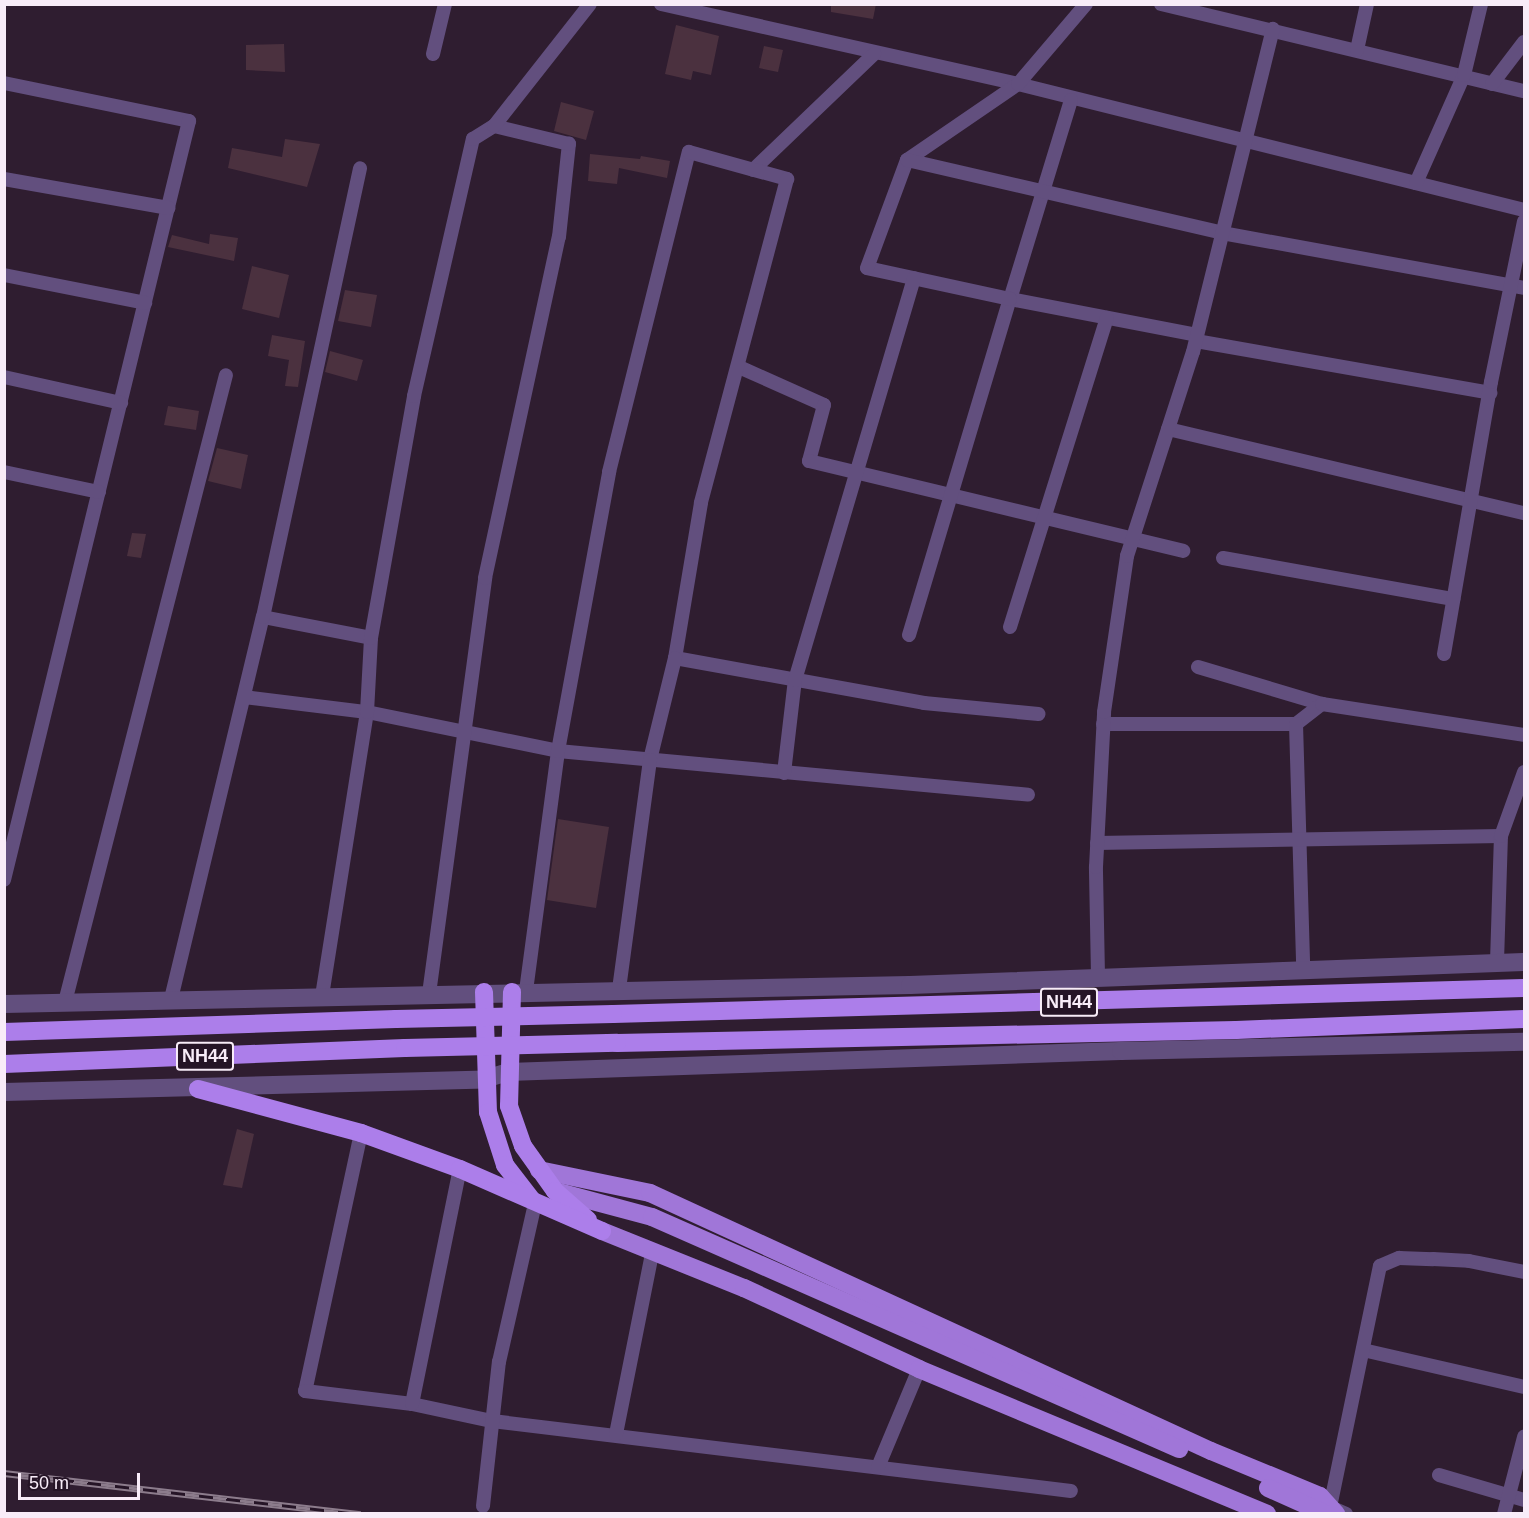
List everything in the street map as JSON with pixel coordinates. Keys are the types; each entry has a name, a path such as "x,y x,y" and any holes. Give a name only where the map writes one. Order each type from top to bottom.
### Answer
{"highway":[{"name":"NH44","path":"4,1032 1524,988"},
{"path":"484,992 485,1079 495,1141 505,1165 535,1204"},
{"path":"519,992 508,1072 509,1106 523,1146 539,1170 555,1191 602,1231"},
{"name":"NH44","path":"4,1064 405,1048 1236,1030 1524,1019"},
{"path":"198,1089 361,1133 460,1169 535,1204 602,1231"}],"main road":[{"path":"539,1170 650,1193 1332,1509"},
{"path":"555,1191 652,1217 950,1348 1332,1509"},
{"path":"602,1231 652,1254 744,1288 919,1369 1267,1514"}],"street":[{"path":"433,54 445,4"},
{"path":"322,996 367,712 371,638 414,396 473,139 494,126 590,4"},
{"path":"661,4 874,54 1018,84 1071,100 1524,210"},
{"path":"1086,4 1018,84 907,160 867,268 1196,338 1490,393"},
{"path":"1161,4 1524,91"},
{"path":"1357,50 1367,4"},
{"path":"1416,183 1464,75 1481,4"},
{"path":"1098,976 1097,843 1103,724 1132,540 1196,338 1273,29"},
{"path":"1492,84 1524,42"},
{"path":"753,170 874,54"},
{"path":"4,82 189,120 4,880"},
{"path":"909,635 1071,100"},
{"path":"429,994 485,578 559,237 569,144 494,126"},
{"path":"519,992 558,751 609,472 689,152 787,179 739,368 701,503 675,658 650,760 619,990"},
{"path":"907,160 1222,233 1518,288"},
{"path":"171,999 244,697 360,168"},
{"path":"4,179 168,208"},
{"path":"1444,654 1490,393 1518,288 1524,221"},
{"path":"4,275 145,303"},
{"path":"784,773 795,680 914,278"},
{"path":"1010,627 1042,515 1107,318"},
{"path":"739,368 824,405 809,461 855,474 1042,515 1132,540 1183,551"},
{"path":"65,1002 226,375"},
{"path":"4,377 121,403"},
{"path":"1168,429 1524,513"},
{"path":"4,472 99,492"},
{"path":"1223,558 1453,599"},
{"path":"262,617 371,638"},
{"path":"675,658 924,703 1038,714"},
{"path":"1198,667 1322,704 1524,735"},
{"path":"244,697 367,712 558,751 1028,795"},
{"path":"1103,724 1296,724 1322,704"},
{"path":"1296,724 1303,967"},
{"path":"1497,962 1501,836 1524,772"},
{"path":"1097,843 1501,836"},
{"path":"4,1004 484,992 910,985 1303,967 1524,962"},
{"path":"4,1092 198,1089 485,1079 508,1072 1121,1051 1524,1042"},
{"path":"361,1133 305,1391 412,1404 492,1421 616,1434 1071,1491"},
{"path":"412,1404 460,1169"},
{"path":"483,1506 499,1362 535,1204"},
{"path":"616,1434 652,1254"},
{"path":"1332,1509 1380,1266 1399,1258 1433,1259 1469,1261 1524,1272"},
{"path":"1363,1350 1524,1387"},
{"path":"878,1467 919,1369"},
{"path":"1504,1514 1524,1437"},
{"path":"1439,1475 1524,1500"}],"building":[{"path":"831,4 876,4 873,19 831,12"},
{"path":"676,25 719,36 711,75 693,71 691,80 665,74"},
{"path":"284,44 285,72 246,70 246,45"},
{"path":"764,46 783,50 778,72 759,68"},
{"path":"561,102 594,111 586,140 554,131"},
{"path":"285,139 320,144 307,187 228,168 232,148 282,157"},
{"path":"590,154 640,159 641,156 670,161 667,178 619,168 617,184 588,181"},
{"path":"210,234 238,238 234,261 168,247 172,235 209,244"},
{"path":"252,266 289,275 279,318 242,309"},
{"path":"345,290 377,295 371,327 338,321"},
{"path":"272,335 305,341 298,387 285,386 289,360 268,356"},
{"path":"330,351 363,360 357,381 325,372"},
{"path":"168,406 199,411 196,430 164,425"},
{"path":"217,448 248,455 241,489 208,481"},
{"path":"132,533 146,534 141,558 127,556"},
{"path":"558,819 609,827 596,908 547,900"},
{"path":"237,1129 254,1134 242,1188 223,1185"}],"railway":[{"path":"4,1473 361,1514"}]}
